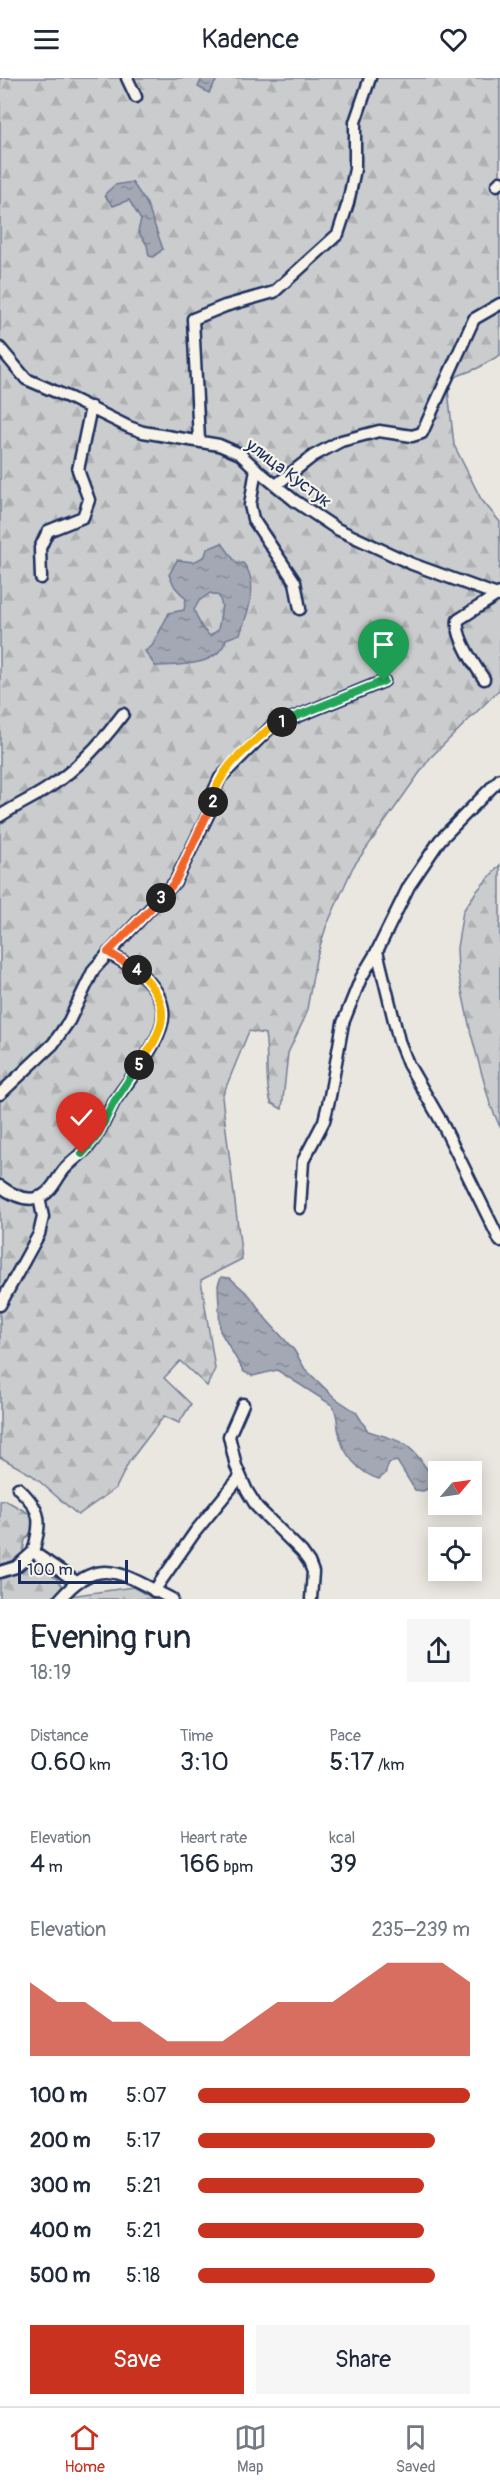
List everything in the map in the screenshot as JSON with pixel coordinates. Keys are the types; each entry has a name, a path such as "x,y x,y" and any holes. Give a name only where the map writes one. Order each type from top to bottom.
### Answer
{"street":[{"path":"127,78 136,97"},
{"path":"199,440 193,319 274,292 338,234 348,203 355,169 355,122 370,78"},
{"path":"276,485 313,456 341,441 379,431 412,436 422,433 474,319 500,304"},
{"name":"улица Кустук","path":"0,348 26,380 143,432 199,440 240,454 256,470 316,516 337,529 412,564 499,594"},
{"path":"41,578 40,548 48,531 83,517 89,500 78,470 91,407"},
{"path":"256,470 250,505 253,519 295,582 300,609"},
{"path":"484,679 468,652 457,625 458,620 499,594"},
{"path":"0,1094 58,1037 69,1021 94,969 175,882 213,805 214,791 220,778 271,727 384,681"},
{"path":"0,816 46,790 75,768 105,739 123,714"},
{"path":"300,1208 303,1161 324,1121 343,1023 361,978 409,886 440,840 500,779"},
{"path":"377,951 399,1041 408,1064 441,1121 500,1241"},
{"path":"0,1186 27,1199 39,1197 52,1188 62,1172 97,1136 114,1102 148,1052 163,1020 161,1003 145,977 134,967 108,952"},
{"path":"0,1305 39,1233 43,1217 39,1197"},
{"path":"243,1404 229,1436 240,1477 257,1507 309,1562 313,1572 311,1599"},
{"path":"154,1591 195,1532 240,1477"},
{"path":"0,1572 16,1567 33,1552 39,1533 39,1516 33,1502 18,1488"},
{"path":"33,1552 75,1581"},
{"path":"60,1599 75,1581 109,1571 172,1599"}],"green space":[{"path":"0,78 500,78 500,355 478,368 447,380 454,445 481,499 500,522 500,689 430,758 353,867 326,927 316,959 306,1015 288,1053 282,1109 271,1103 265,1034 249,1031 222,1097 242,1259 201,1280 215,1369 207,1386 180,1361 164,1378 191,1404 179,1423 164,1416 129,1462 116,1488 78,1515 32,1475 0,1457"},
{"path":"500,865 500,1127 490,1104 471,1034 458,972 457,948 463,911"},
{"path":"5,1500 32,1515 37,1524 25,1540 22,1559 56,1578 70,1596 133,1587 154,1599 0,1599 0,1501"}],"water":[{"path":"202,78 218,78 209,93 198,87"},
{"path":"132,182 147,204 163,249 153,257 149,256 147,245 138,231 141,220 129,200 113,206 105,196 115,185"},
{"path":"222,543 237,564 243,563 248,571 252,588 251,598 240,634 226,639 222,648 207,660 155,666 145,651 152,646 169,613 184,610 186,599 175,587 169,575 177,560 194,562 205,556 207,549","holes":["210,593 219,596 222,606 218,630 210,636 202,628 194,610 199,601"]},
{"path":"221,1277 230,1278 250,1296 266,1319 294,1350 305,1369 335,1398 356,1412 368,1431 400,1442 412,1450 428,1472 428,1489 415,1490 397,1461 389,1463 385,1474 379,1479 365,1473 353,1462 344,1448 336,1412 332,1405 277,1370 253,1376 244,1372 220,1331 218,1285"}],"route":[{"path":"82,1154 97,1136 114,1102 148,1052 160,1029 164,1013 159,998 145,977 134,967 108,952 175,882 213,805 214,791 220,778 248,748 271,727 285,720 384,681"}]}
